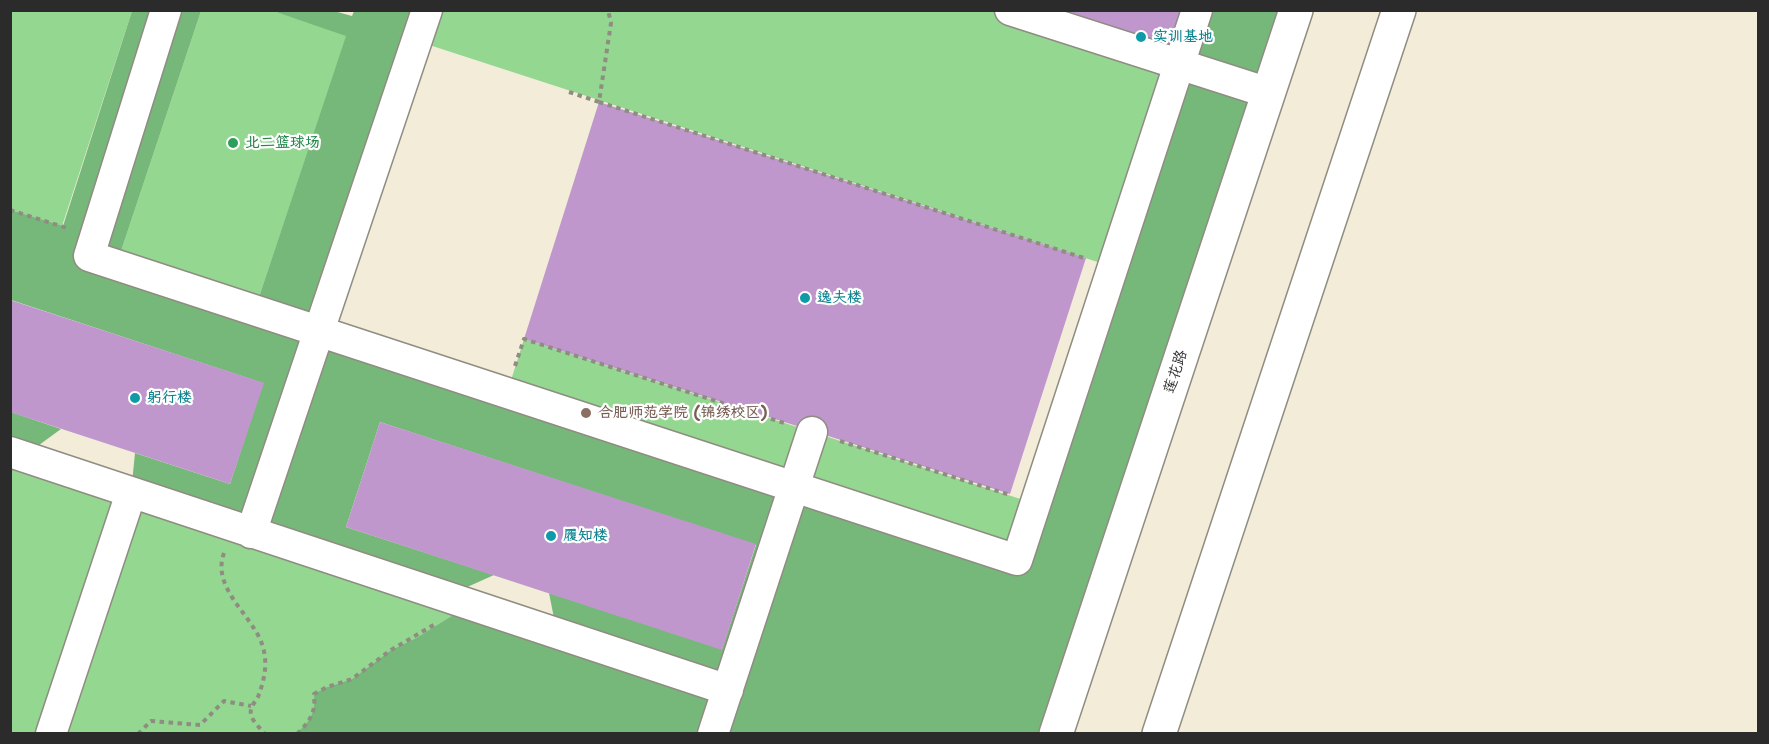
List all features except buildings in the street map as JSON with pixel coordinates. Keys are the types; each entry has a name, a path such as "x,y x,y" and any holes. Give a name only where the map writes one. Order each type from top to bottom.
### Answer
{"main road":[{"name":"莲花路","path":"1056,734 1296,10"},
{"path":"1159,734 1399,10"}],"street":[{"path":"166,10 89,256 1017,560 1197,10"},
{"path":"243,530 319,330 427,10"},
{"path":"1010,10 1269,93"},
{"path":"713,734 812,432"},
{"path":"10,452 728,690"},
{"path":"51,734 131,493"}],"path":[{"path":"599,102 611,23 608,10"},
{"path":"569,92 1113,267"},
{"path":"10,210 95,237"},
{"path":"524,339 1036,504"},
{"path":"243,530 222,558 224,578 231,599 261,642 266,662 259,696 251,706 251,716 265,734"},
{"path":"297,734 310,722 315,707 314,694 352,679 391,650 416,638 469,605"},
{"path":"138,734 152,722 200,725 224,702 251,706"}],"green space":[{"path":"1010,10 1180,64 1113,267 417,41 427,11"},
{"path":"11,11 132,11 62,226 11,210"},
{"path":"132,11 201,11 121,251 259,297 346,36 273,11 334,11 352,16 354,11 427,11 319,330 1017,559 1197,11 1296,11 1056,733 297,733 311,716 314,694 352,679 391,650 416,638 469,605 557,633 549,593 722,649 756,545 380,422 346,527 494,575 445,597 131,493 135,453 230,484 263,383 11,300 11,210 63,226"},
{"name":"北二篮球场","path":"201,11 273,11 347,35 259,297 121,251"},
{"path":"524,339 1036,504 1017,560 507,393"},
{"path":"11,412 61,429 24,456 11,452"},
{"path":"11,452 469,605 416,638 391,650 352,679 327,687 310,722 297,733 73,734 53,727 51,733 11,734"}],"place":[{"name":"实训基地","path":"1141,37"},
{"name":"北二篮球场","path":"233,143"},
{"name":"逸夫楼","path":"805,298"},
{"name":"躬行楼","path":"135,398"},
{"name":"合肥师范学院 (锦绣校区)","path":"586,413"},
{"name":"履知楼","path":"551,536"}]}
